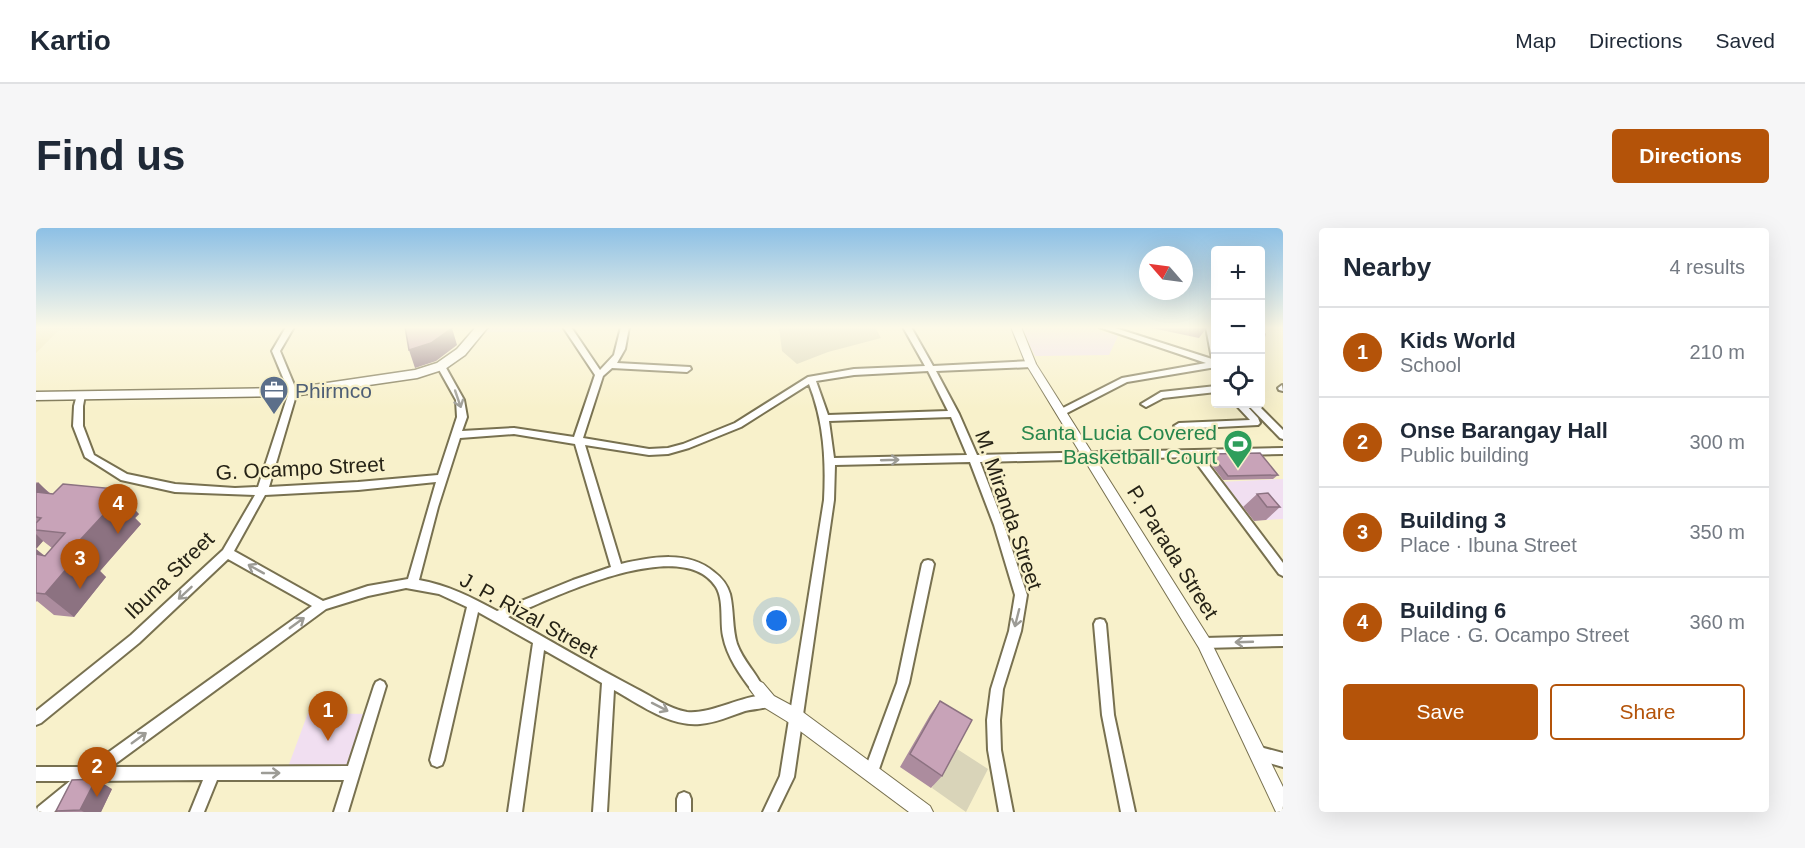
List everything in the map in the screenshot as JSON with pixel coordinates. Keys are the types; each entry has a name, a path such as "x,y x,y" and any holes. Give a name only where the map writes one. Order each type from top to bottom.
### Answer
{"main road":[{"path":"36,396 293,392 417,374 441,366 457,354"}],"street":[{"path":"277,354 293,392"},
{"path":"585,354 599,375"},
{"path":"617,568 578,439 599,375 613,366 620,354"},
{"name":"M. Miranda Street","path":"923,354 975,457 1021,595 1019,613 996,689 992,722 1006,812"},
{"name":"P. Parada Street","path":"1027,354 1204,643 1260,754 1283,806"},
{"path":"1188,354 1211,362"},
{"path":"458,435 514,431 578,439 649,452 677,449 738,425 811,379 854,372 1031,364"},
{"path":"1062,412 1125,380 1211,364"},
{"path":"413,583 442,478 458,435 462,417 460,400 441,366"},
{"path":"613,366 687,369"},
{"path":"770,812 787,777 794,716 825,538 832,462 826,418 811,379"},
{"path":"1146,404 1161,395 1211,389"},
{"name":"Ibuna Street","path":"36,719 135,639 227,553 262,492 293,392"},
{"name":"G. Ocampo Street","path":"81,395 78,401 77,440 87,457 107,472 147,485 262,492 442,478"},
{"path":"1179,426 1254,423 1255,420 1244,408"},
{"path":"1256,408 1283,436"},
{"path":"826,418 954,414"},
{"path":"832,462 1283,451"},
{"path":"1194,453 1283,571"},
{"path":"227,553 322,606"},
{"path":"496,617 617,568 686,562 705,569 720,583 735,655 768,701 794,716 924,812"},
{"path":"871,772 903,683 928,564"},
{"name":"J. P. Rizal Street","path":"43,812 91,773 322,606 341,598 413,583 443,590 474,603 608,681 672,713 689,718 710,716 752,702 768,701"},
{"path":"437,760 474,603"},
{"path":"1100,624 1108,715 1128,812"},
{"path":"515,812 539,641"},
{"path":"1204,643 1283,641"},
{"path":"600,812 608,681"},
{"path":"341,812 380,686"},
{"path":"1260,754 1283,760"},
{"path":"197,812 213,773"},
{"path":"36,774 353,773"}],"shaded area":[{"path":"786,354 822,354 797,364"},
{"path":"1034,354 1109,354 1109,355"},
{"path":"1283,479 1283,519 1266,520 1255,506 1239,507 1219,482"},
{"path":"308,713 367,714 350,768 288,767"},
{"path":"954,747 988,769 966,812 932,788"}],"building":[{"name":"Santa Lucia Covered Basketball Court","path":"1260,453 1278,475 1228,476 1211,454"},
{"path":"63,484 116,489 108,498 118,499 69,552 80,553 45,594 36,593 36,554 45,556 65,533 36,530 36,523 41,518 36,517 36,492 53,494"},
{"path":"1268,493 1280,507 1267,507 1257,494"},
{"path":"940,701 972,720 942,776 910,754"},
{"path":"96,779 80,810 56,811 72,780"}],"place":[{"name":"Phirmco","path":"274,416"},
{"name":"Santa Lucia Covered Basketball Court","path":"1238,470"},
{"name":"Building 6","path":"118,534"},
{"name":"Building 3","path":"80,589"},
{"name":"Kids World","path":"328,741"},
{"name":"Onse Barangay Hall","path":"97,797"}]}
